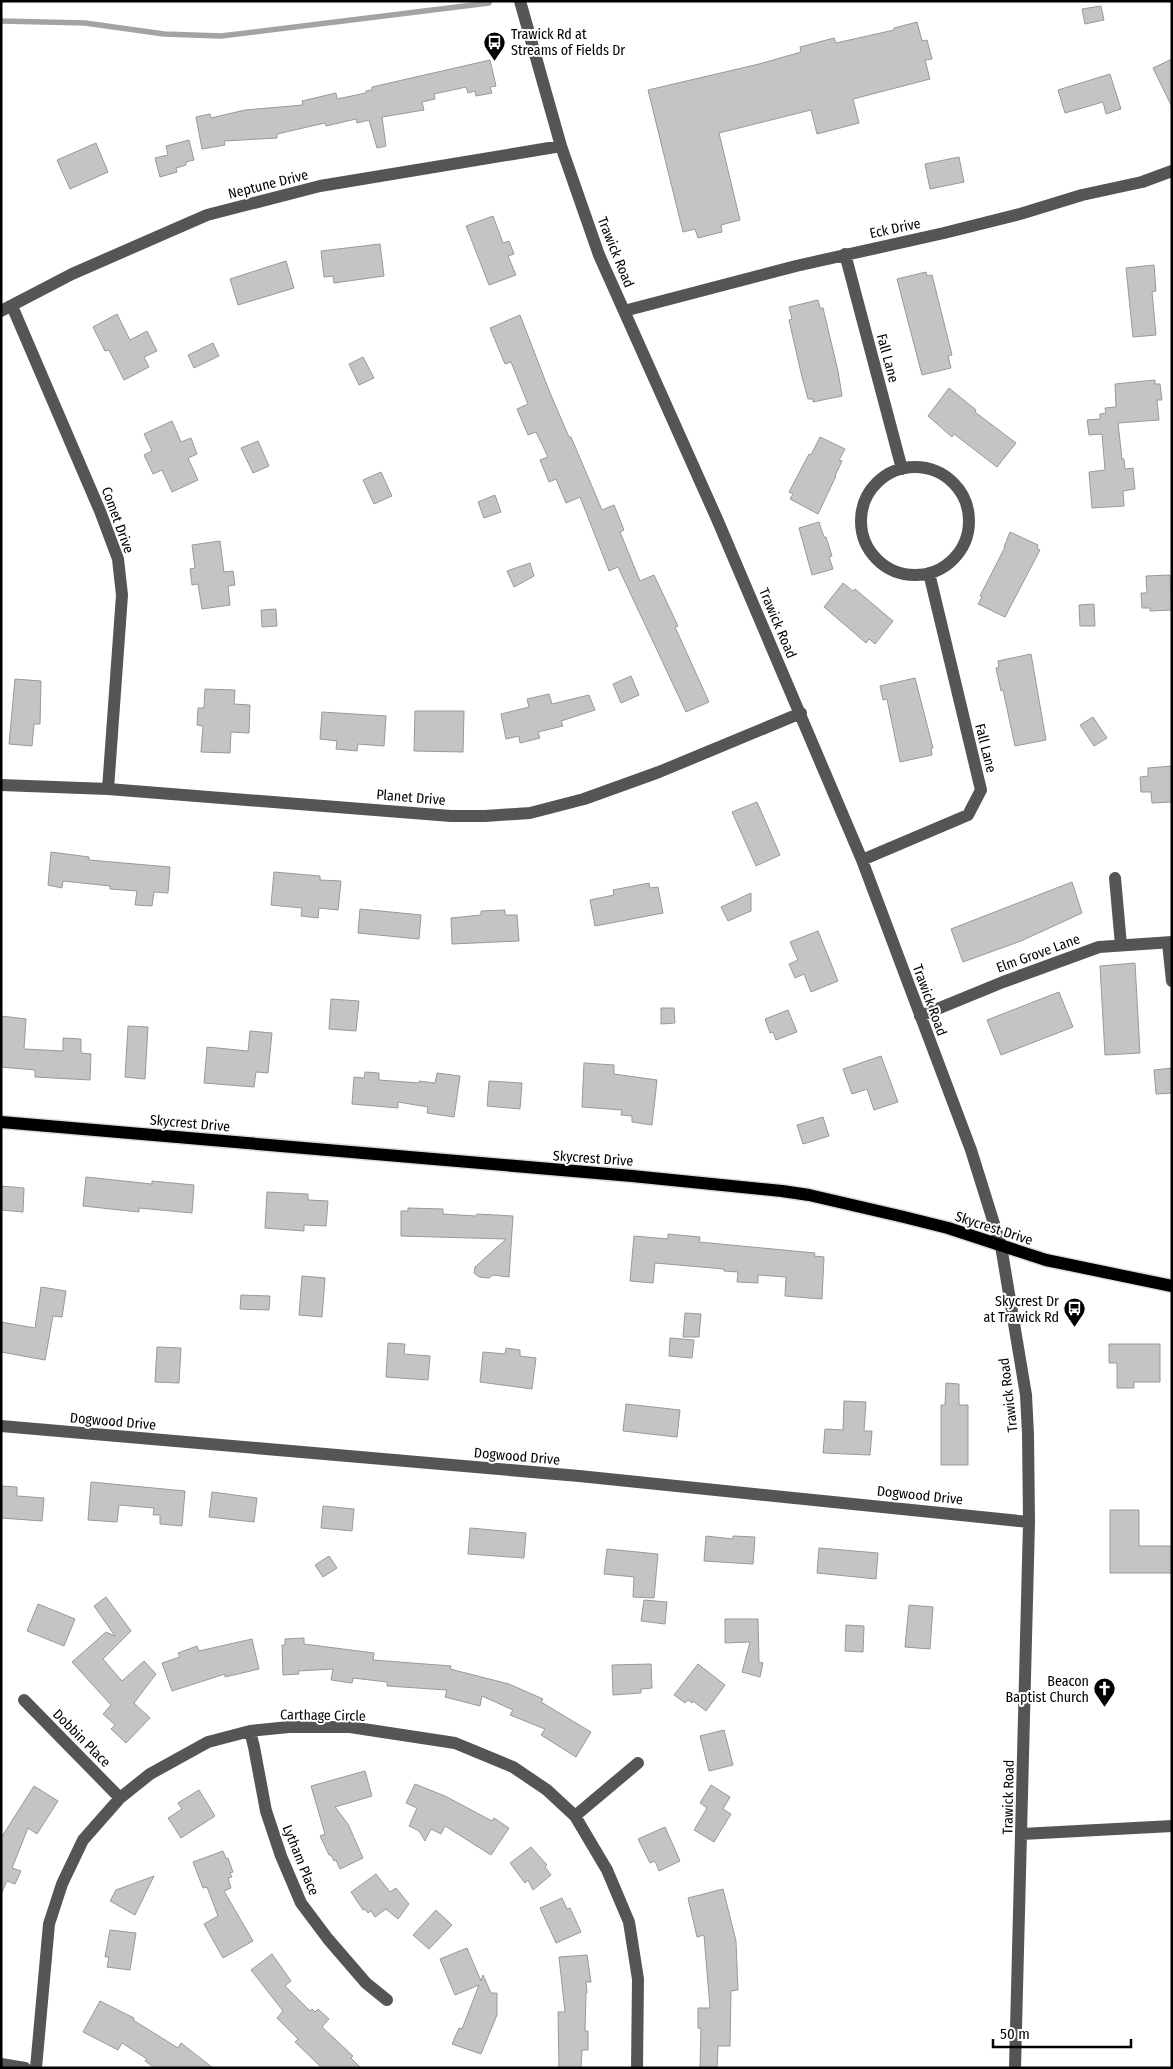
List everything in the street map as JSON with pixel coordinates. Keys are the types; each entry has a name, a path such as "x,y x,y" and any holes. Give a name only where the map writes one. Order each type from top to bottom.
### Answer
{"main road":[{"name":"Skycrest Drive","path":"1,1122 782,1191 809,1195 948,1228 1046,1260 1172,1286"}],"street":[{"name":"Trawick Road","path":"520,1 560,146 600,255 717,519 862,860 971,1150 1000,1246 1026,1394 1028,1434 1029,1522 1015,2068"},
{"name":"Neptune Drive","path":"7,308 72,274 207,215 320,186 560,146"},
{"name":"Eck Drive","path":"624,311 845,254 944,233 1082,195 1142,182 1172,171"},
{"name":"Fall Lane","path":"845,254 902,469"},
{"name":"Comet Drive","path":"7,308 100,511 118,559 122,595 108,788"},
{"path":"922,467 936,471 949,479 959,490 966,503 969,517 968,532 963,546 954,558 942,568 929,573 908,574 888,568 872,554 863,536 861,516 867,496 880,480 892,472 922,467"},
{"name":"Fall Lane","path":"862,860 968,815 981,790 929,573"},
{"name":"Planet Drive","path":"1,785 108,788 451,816 530,813 584,799 659,772 800,713"},
{"path":"1115,878 1121,946"},
{"path":"1170,943 1172,981"},
{"name":"Elm Grove Lane","path":"920,1016 1003,982 1099,947 1170,943"},
{"name":"Dogwood Drive","path":"1,1426 579,1476 1029,1522"},
{"name":"Dobbin Place","path":"24,1700 120,1798"},
{"name":"Carthage Circle","path":"36,2068 49,1924 62,1884 83,1840 120,1798 150,1774 208,1742 250,1732 289,1727 350,1727 455,1743 513,1766 547,1790 575,1816 607,1870 628,1922 638,1979 637,2068"},
{"name":"Lytham Place","path":"250,1732 266,1811 281,1856 301,1903 328,1939 366,1982 387,2000"},
{"path":"575,1816 638,1763"},
{"path":"1022,1834 1172,1826"},
{"path":"1,2064 25,2068"}],"building":[{"path":"1101,6 1104,20 1085,24 1082,9"},
{"path":"917,22 922,41 927,40 932,59 925,60 930,79 853,99 859,123 817,134 811,110 719,133 740,220 721,225 722,232 698,238 695,229 683,232 648,90 759,64 801,52 800,47 834,38 836,43 894,30 894,28"},
{"path":"1172,59 1172,107 1153,68"},
{"path":"490,60 496,86 490,87 492,93 476,96 475,91 468,93 466,87 434,94 435,99 422,102 424,110 382,117 386,146 377,148 369,120 357,123 356,119 326,126 325,123 277,134 277,138 224,141 225,145 202,149 196,117 210,114 211,118 245,110 303,105 302,101 336,93 337,99 366,93 366,91 372,90 372,87"},
{"path":"1110,74 1121,109 1106,114 1103,102 1065,113 1058,90"},
{"path":"189,140 194,160 176,168 177,172 160,177 155,158 168,155 166,146"},
{"path":"96,143 108,172 70,189 57,160"},
{"path":"959,157 964,182 930,189 925,164"},
{"path":"493,216 503,243 509,241 514,254 508,256 516,275 489,285 466,226"},
{"path":"380,244 384,276 334,283 333,276 324,277 321,251"},
{"path":"286,261 294,288 238,305 230,279"},
{"path":"1154,265 1156,291 1152,292 1156,335 1133,337 1126,268"},
{"path":"926,272 927,276 932,275 952,355 948,356 951,368 922,375 897,279"},
{"path":"818,300 820,308 823,308 842,396 813,402 813,399 808,399 802,377 789,320 792,319 789,307"},
{"path":"117,314 130,340 147,331 157,351 144,357 149,367 124,380 109,350 105,351 93,327"},
{"path":"520,315 550,393 602,510 614,505 624,530 620,532 640,581 654,575 678,626 675,627 709,702 686,712 618,567 609,571 580,497 566,503 556,479 549,482 540,460 548,457 536,432 528,435 517,409 528,404 511,362 505,364 490,328"},
{"path":"213,343 219,356 194,368 188,355"},
{"path":"363,357 374,378 359,385 349,364"},
{"path":"1155,380 1155,384 1160,384 1162,400 1157,400 1159,420 1118,423 1122,459 1124,459 1125,469 1133,468 1135,489 1123,491 1124,506 1092,508 1089,472 1105,470 1102,434 1089,435 1087,420 1100,419 1100,414 1106,413 1105,408 1116,407 1115,384"},
{"path":"949,388 976,410 975,412 1016,443 997,467 954,434 952,437 928,416"},
{"path":"172,421 181,442 191,438 197,454 188,458 198,480 172,492 162,470 153,474 144,455 152,451 144,434"},
{"path":"820,437 845,449 839,460 842,461 836,476 818,514 790,499 793,494 789,492"},
{"path":"258,441 269,466 253,473 241,448"},
{"path":"381,472 392,496 374,504 363,480"},
{"path":"495,495 501,512 484,518 478,502"},
{"path":"819,522 832,556 829,557 833,569 812,575 799,528"},
{"path":"1010,532 1038,545 1037,548 1040,550 1005,617 978,604 982,597 980,596 1005,547"},
{"path":"220,541 224,572 233,571 235,585 228,586 230,605 202,609 198,584 192,585 190,569 195,568 192,545"},
{"path":"530,563 534,576 514,587 507,571"},
{"path":"1170,575 1172,610 1150,611 1150,608 1142,608 1141,593 1147,593 1146,576"},
{"path":"843,583 853,591 855,589 893,621 875,644 869,639 866,643 824,607"},
{"path":"1094,604 1095,626 1080,626 1079,605"},
{"path":"276,609 277,626 262,627 261,610"},
{"path":"1031,654 1046,740 1015,746 1003,690 1001,691 996,668 999,667 998,661"},
{"path":"631,676 639,695 621,703 613,684"},
{"path":"915,678 933,748 931,748 932,755 900,762 887,699 883,700 880,686"},
{"path":"15,679 41,681 40,724 34,724 32,746 9,744"},
{"path":"205,689 235,690 234,704 250,705 249,733 231,732 230,753 201,752 203,726 197,725 198,708 204,708"},
{"path":"549,694 552,704 589,695 595,710 561,721 563,726 538,732 540,738 520,743 519,736 506,739 501,714 529,707 527,699"},
{"path":"415,711 464,711 463,752 414,751"},
{"path":"322,712 386,716 384,746 358,744 357,751 336,749 337,741 320,739"},
{"path":"1093,717 1107,738 1094,746 1080,725"},
{"path":"1172,766 1172,802 1152,803 1151,792 1141,792 1140,777 1148,776 1148,768"},
{"path":"757,802 780,855 756,866 732,812"},
{"path":"51,852 89,857 89,860 170,867 168,893 154,892 152,906 135,905 137,891 110,889 110,886 63,881 62,888 48,885"},
{"path":"274,872 320,876 320,880 341,881 338,910 319,908 318,918 301,916 302,908 271,905"},
{"path":"1072,882 1082,913 1021,941 963,962 951,929"},
{"path":"649,883 650,888 658,887 663,913 595,926 590,900 614,895 613,890"},
{"path":"751,893 751,911 728,921 721,907"},
{"path":"360,909 421,915 419,939 358,933"},
{"path":"505,910 505,915 517,915 519,941 452,944 451,918 481,915 481,911"},
{"path":"818,931 838,981 811,992 804,974 795,978 789,964 798,960 790,942"},
{"path":"1135,963 1140,1053 1105,1055 1100,966"},
{"path":"1059,992 1073,1027 1001,1055 987,1020"},
{"path":"331,999 359,1001 356,1031 329,1029"},
{"path":"661,1008 674,1008 675,1023 661,1024"},
{"path":"788,1010 797,1032 776,1040 773,1032 770,1033 765,1019"},
{"path":"1,1016 26,1019 24,1049 63,1051 63,1038 81,1039 81,1053 91,1054 90,1080 35,1077 35,1070 1,1067"},
{"path":"128,1026 148,1027 145,1079 125,1077"},
{"path":"250,1031 272,1033 268,1073 256,1072 254,1087 204,1083 207,1047 248,1051"},
{"path":"881,1056 898,1102 874,1110 867,1089 852,1094 843,1069"},
{"path":"584,1063 614,1065 614,1074 657,1080 652,1125 632,1122 632,1116 621,1115 622,1110 582,1107"},
{"path":"1172,1068 1172,1093 1156,1094 1154,1070"},
{"path":"365,1072 379,1073 379,1080 419,1083 419,1081 435,1083 437,1073 460,1076 454,1117 427,1113 428,1107 398,1102 398,1108 352,1104 354,1077 364,1078"},
{"path":"489,1081 522,1083 520,1109 487,1106"},
{"path":"823,1117 829,1136 803,1144 797,1125"},
{"path":"86,1177 152,1184 152,1181 194,1185 192,1213 139,1208 139,1212 83,1206"},
{"path":"1,1186 24,1188 23,1212 1,1210"},
{"path":"267,1192 308,1194 308,1200 328,1201 326,1226 304,1225 304,1231 265,1228"},
{"path":"408,1208 443,1209 443,1214 513,1216 509,1277 493,1275 489,1278 479,1277 474,1273 475,1267 506,1239 401,1236 401,1211 408,1211"},
{"path":"668,1234 700,1237 699,1242 815,1253 814,1256 824,1257 822,1299 785,1296 786,1277 758,1275 758,1283 737,1282 738,1272 724,1271 724,1269 655,1263 653,1283 630,1281 634,1236 668,1239"},
{"path":"302,1276 325,1278 322,1317 299,1315"},
{"path":"41,1287 66,1291 62,1317 53,1316 45,1360 1,1352 1,1322 35,1328"},
{"path":"241,1295 270,1296 269,1310 240,1309"},
{"path":"685,1313 701,1314 699,1337 683,1337"},
{"path":"670,1338 694,1340 692,1358 669,1356"},
{"path":"388,1343 405,1344 404,1354 430,1356 428,1380 386,1377"},
{"path":"1109,1344 1160,1344 1160,1382 1134,1382 1134,1388 1117,1388 1117,1363 1109,1363"},
{"path":"157,1347 181,1348 179,1383 155,1382"},
{"path":"506,1348 520,1350 520,1356 536,1358 532,1389 480,1382 483,1352 505,1354"},
{"path":"946,1383 959,1384 959,1405 968,1405 968,1465 941,1465 941,1405 945,1405"},
{"path":"844,1401 866,1402 864,1431 872,1431 870,1455 823,1453 825,1429 843,1430"},
{"path":"626,1404 680,1410 677,1437 623,1431"},
{"path":"91,1482 185,1491 182,1526 160,1524 160,1515 153,1515 154,1508 119,1505 117,1522 88,1520"},
{"path":"1,1486 17,1487 17,1496 44,1498 42,1521 1,1518"},
{"path":"212,1492 257,1498 254,1522 209,1517"},
{"path":"323,1506 354,1509 352,1531 321,1528"},
{"path":"1110,1510 1139,1510 1139,1546 1172,1546 1172,1573 1110,1573"},
{"path":"470,1528 526,1533 524,1558 468,1554"},
{"path":"706,1536 733,1539 733,1536 755,1537 753,1564 704,1561"},
{"path":"819,1548 878,1553 876,1579 817,1573"},
{"path":"607,1549 658,1554 654,1598 633,1597 634,1577 604,1574"},
{"path":"329,1556 337,1568 323,1577 315,1565"},
{"path":"106,1597 131,1631 103,1659 122,1681 144,1661 156,1674 134,1703 150,1718 126,1743 111,1729 115,1725 103,1714 111,1705 72,1662 106,1632 115,1636 94,1606"},
{"path":"644,1600 667,1602 665,1624 641,1621"},
{"path":"38,1604 75,1619 64,1646 27,1631"},
{"path":"909,1605 933,1607 930,1649 905,1647"},
{"path":"725,1619 758,1619 759,1662 763,1663 760,1677 742,1672 750,1642 725,1643"},
{"path":"846,1625 864,1626 863,1652 845,1651"},
{"path":"304,1638 304,1644 374,1653 373,1660 451,1666 450,1669 509,1684 543,1699 541,1702 591,1732 576,1757 541,1735 545,1729 510,1715 513,1710 482,1696 480,1706 445,1697 447,1690 387,1686 387,1682 353,1678 352,1683 331,1680 333,1669 298,1671 299,1674 283,1675 282,1645 285,1645 285,1639"},
{"path":"252,1639 259,1669 225,1677 225,1674 172,1691 162,1663 180,1657 178,1653 197,1646 199,1651"},
{"path":"651,1664 652,1688 641,1689 641,1693 613,1695 612,1665"},
{"path":"698,1664 725,1685 706,1711 693,1701 692,1703 688,1700 685,1703 674,1695"},
{"path":"724,1730 733,1765 709,1771 700,1736"},
{"path":"365,1771 372,1796 335,1807 348,1824 363,1858 340,1869 336,1860 334,1861 331,1855 329,1855 320,1836 325,1834 311,1786"},
{"path":"415,1784 445,1796 492,1821 494,1818 509,1828 491,1855 445,1826 441,1834 431,1829 425,1841 419,1831 409,1826 417,1808 406,1803"},
{"path":"711,1785 730,1797 723,1809 731,1814 714,1842 694,1830 707,1808 700,1803"},
{"path":"34,1786 58,1801 37,1834 28,1828 12,1868 21,1871 15,1884 7,1881 1,1894 1,1838"},
{"path":"199,1790 215,1816 181,1838 168,1818 182,1809 178,1803"},
{"path":"665,1827 680,1861 659,1871 655,1861 650,1863 638,1839"},
{"path":"531,1847 547,1865 545,1867 551,1875 533,1890 528,1880 525,1883 510,1863"},
{"path":"223,1851 226,1859 228,1858 233,1872 230,1873 232,1877 228,1878 231,1888 224,1891 253,1941 223,1958 204,1924 218,1916 207,1887 203,1888 193,1862"},
{"path":"376,1874 390,1892 396,1888 409,1904 398,1919 386,1909 375,1917 371,1911 368,1913 365,1909 363,1910 351,1892"},
{"path":"154,1876 135,1915 110,1901 116,1890"},
{"path":"723,1889 736,1941 738,1990 731,1991 730,2046 718,2046 717,2068 700,2068 701,2029 698,2028 698,2008 710,2008 704,1935 697,1937 688,1898"},
{"path":"562,1898 567,1909 570,1908 581,1932 556,1943 540,1908"},
{"path":"436,1910 452,1925 429,1949 413,1935"},
{"path":"110,1930 136,1933 130,1970 107,1967 109,1957 105,1957"},
{"path":"467,1948 481,1981 483,1975 491,1993 497,1993 497,2015 481,2054 452,2044 459,2028 462,2029 479,1985 455,1995 440,1959"},
{"path":"272,1954 291,1981 285,1986 310,2011 312,2009 315,2012 318,2009 329,2019 322,2027 353,2056 351,2058 361,2068 322,2068 295,2042 298,2039 277,2018 283,2011 251,1970"},
{"path":"587,1955 591,1982 586,1982 585,2031 588,2031 588,2050 582,2050 581,2068 559,2068 558,2012 565,2012 559,1957"},
{"path":"100,2001 134,2018 133,2020 178,2048 181,2043 213,2068 155,2068 145,2061 147,2059 122,2043 118,2050 83,2032"}],"waterway":[{"path":"1,21 85,23 164,34 221,36 489,3"}],"place":[{"name":"Trawick Rd at Streams of Fields Dr","path":"495,61"},
{"name":"Skycrest Dr at Trawick Rd","path":"1075,1328"},
{"name":"Beacon Baptist Church","path":"1105,1708"}]}
